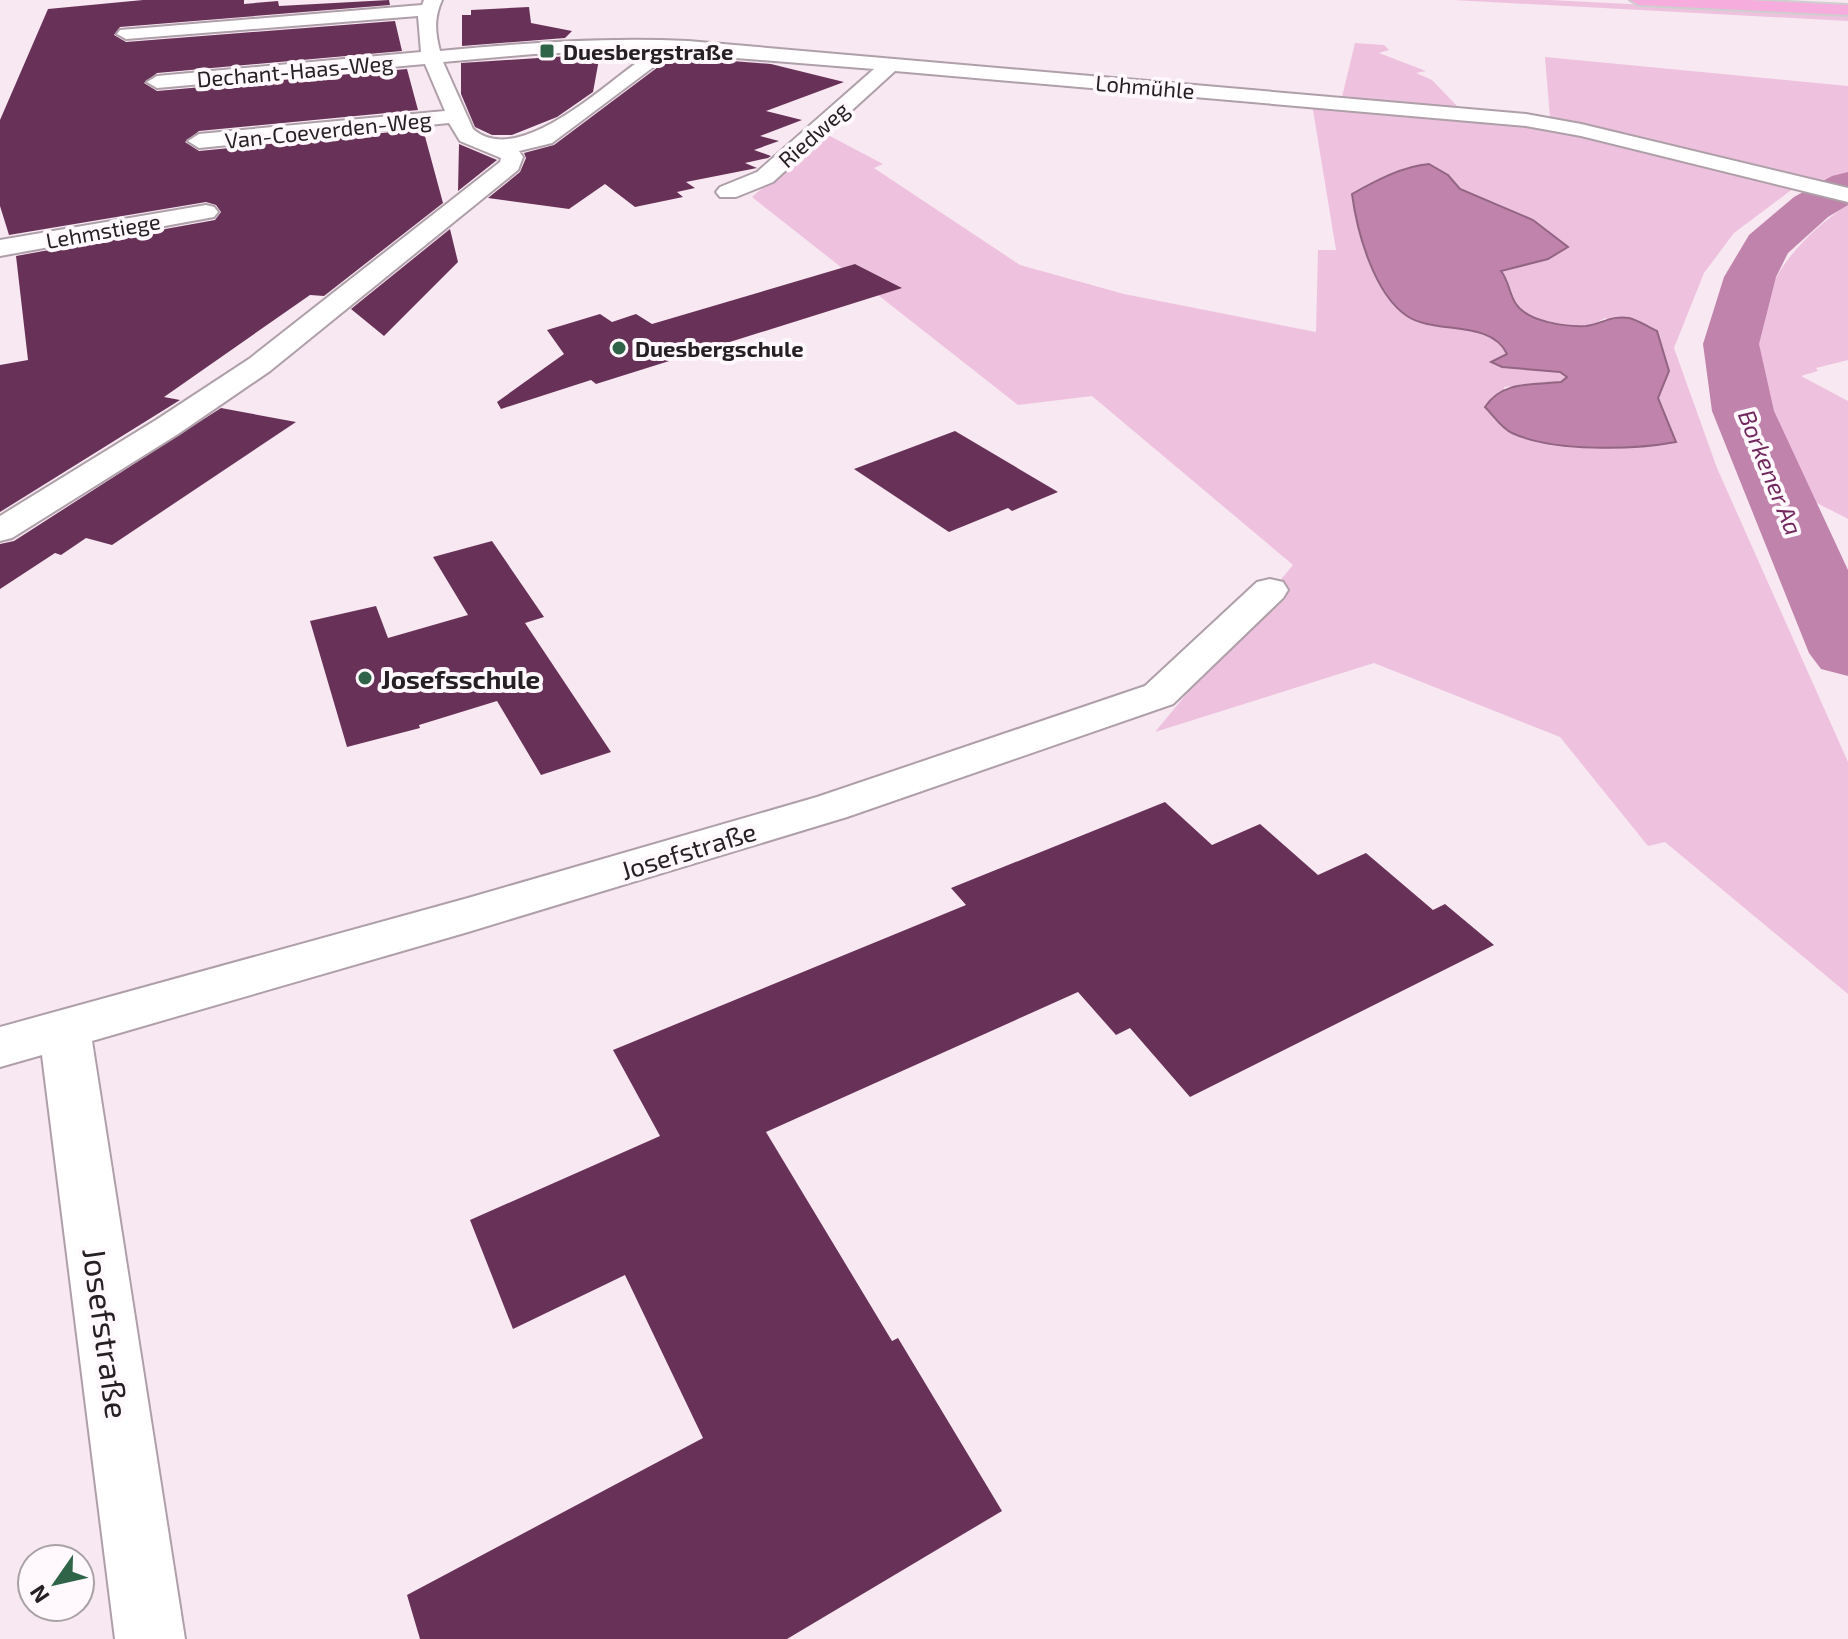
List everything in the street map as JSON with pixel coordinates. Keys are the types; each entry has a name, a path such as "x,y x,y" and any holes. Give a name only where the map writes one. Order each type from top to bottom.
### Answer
{"highway":[{"path":"1639,0 1848,8"},
{"path":"1720,0 1848,8"}],"street":[{"path":"126,34 430,5 425,33 468,138 505,148 544,138 646,65"},
{"name":"Lohmühle","path":"433,57 635,44 1514,119 1581,130 1848,195"},
{"name":"Dechant-Haas-Weg","path":"157,82 433,57"},
{"name":"Riedweg","path":"728,192 765,177 891,64"},
{"name":"Van-Coeverden-Weg","path":"199,141 458,116"},
{"path":"0,531 223,391 329,312 447,212 510,165 512,157 505,148"},
{"name":"Lehmstiege","path":"0,248 206,212"},
{"name":"Josefstraße","path":"0,1047 232,983 832,807 1159,695 1270,590"},
{"name":"Josefstraße","path":"64,1027 150,1639"}],"shaded area":[{"path":"1453,0 1550,0 1848,15 1848,21"},
{"path":"1355,43 1384,45 1389,50 1379,53 1426,71 1416,73 1432,80 1458,107 1342,97"},
{"path":"1545,57 1848,86 1848,173 1827,183 1550,118"},
{"path":"1312,104 1543,127 1794,188 1734,233 1704,273 1674,348 1717,468 1848,762 1848,994 1665,842 1648,846 1560,737 1374,663 1155,732 1293,565 1092,396 1018,405 878,295 900,287 855,264 842,268 752,197 826,134 883,164 874,168 1020,265 1124,294 1316,332 1318,250 1336,250","holes":["1429,164 1448,175 1460,189 1533,220 1567,247 1548,259 1500,270 1514,301 1530,314 1561,324 1589,325 1606,318 1669,371 1658,398 1676,441 1634,447 1593,447 1511,433 1504,387 1561,382 1568,377 1560,372 1502,367 1507,354 1492,339 1472,331 1428,325 1363,243 1353,194 1390,175 1419,165"]},
{"path":"1429,164 1448,175 1460,189 1533,220 1568,247 1548,259 1501,271 1522,310 1538,319 1569,326 1586,326 1623,317 1657,331 1669,371 1658,398 1676,442 1616,448 1549,444 1508,431 1498,422 1485,407 1500,393 1518,386 1561,382 1567,377 1560,372 1502,367 1491,362 1507,354 1489,336 1419,322 1407,316 1395,306 1376,278 1358,226 1352,194 1399,171"},
{"path":"1848,204 1848,360 1816,368 1818,371 1801,376 1848,401 1848,519 1811,499 1794,480 1766,403 1759,369 1758,337 1763,307 1775,280 1793,253 1817,228"}],"building":[{"path":"143,0 244,0 244,4 278,1 279,6 389,0 390,5 120,27 114,35 126,42 395,21 402,51 157,73 144,83 157,91 407,69 418,110 199,131 185,142 199,151 423,129 443,203 324,296 310,295 164,397 180,400 0,512 0,365 28,360 16,256 215,220 221,212 216,205 206,202 9,235 0,206 0,120 48,9"},
{"path":"529,7 531,23 572,31 565,38 462,46 462,15 471,15 471,10"},
{"path":"600,54 593,92 557,117 512,135 492,135 475,127 461,94 461,63"},
{"path":"656,55 771,64 844,82 766,111 802,120 760,136 779,141 754,150 771,156 745,163 757,168 686,182 695,188 677,192 683,197 635,207 605,184 569,209 488,198 520,172 526,158 524,153 554,145 658,67 658,63 651,58"},
{"path":"459,144 497,160 458,191"},
{"path":"450,229 458,262 384,336 351,309"},
{"path":"855,264 902,288 596,384 591,380 501,409 497,402 564,354 547,330 600,314 612,322 636,314 652,324"},
{"path":"221,408 296,422 112,545 86,538 61,555 55,553 0,589 0,544 14,541"},
{"path":"955,431 1058,492 949,532 854,469"},
{"path":"492,541 544,617 525,623 611,752 541,775 497,701 419,725 420,728 347,747 310,621 376,606 388,638 468,615 433,557"},
{"path":"1165,802 1212,845 1260,824 1318,875 1366,853 1433,910 1445,904 1494,945 1190,1097 1130,1028 1116,1035 1078,992 766,1132 892,1341 898,1338 1002,1511 787,1639 420,1639 407,1595 703,1438 625,1275 513,1329 470,1220 660,1136 613,1050 966,905 951,888"}],"waterway":[{"name":"Borkener Aa","path":"1848,186 1811,207 1767,246 1750,277 1731,344 1743,411 1848,653"}],"place":[{"name":"Duesbergstraße","path":"547,51"},
{"name":"Duesbergschule","path":"619,348"},
{"name":"Josefsschule","path":"365,678"}]}
